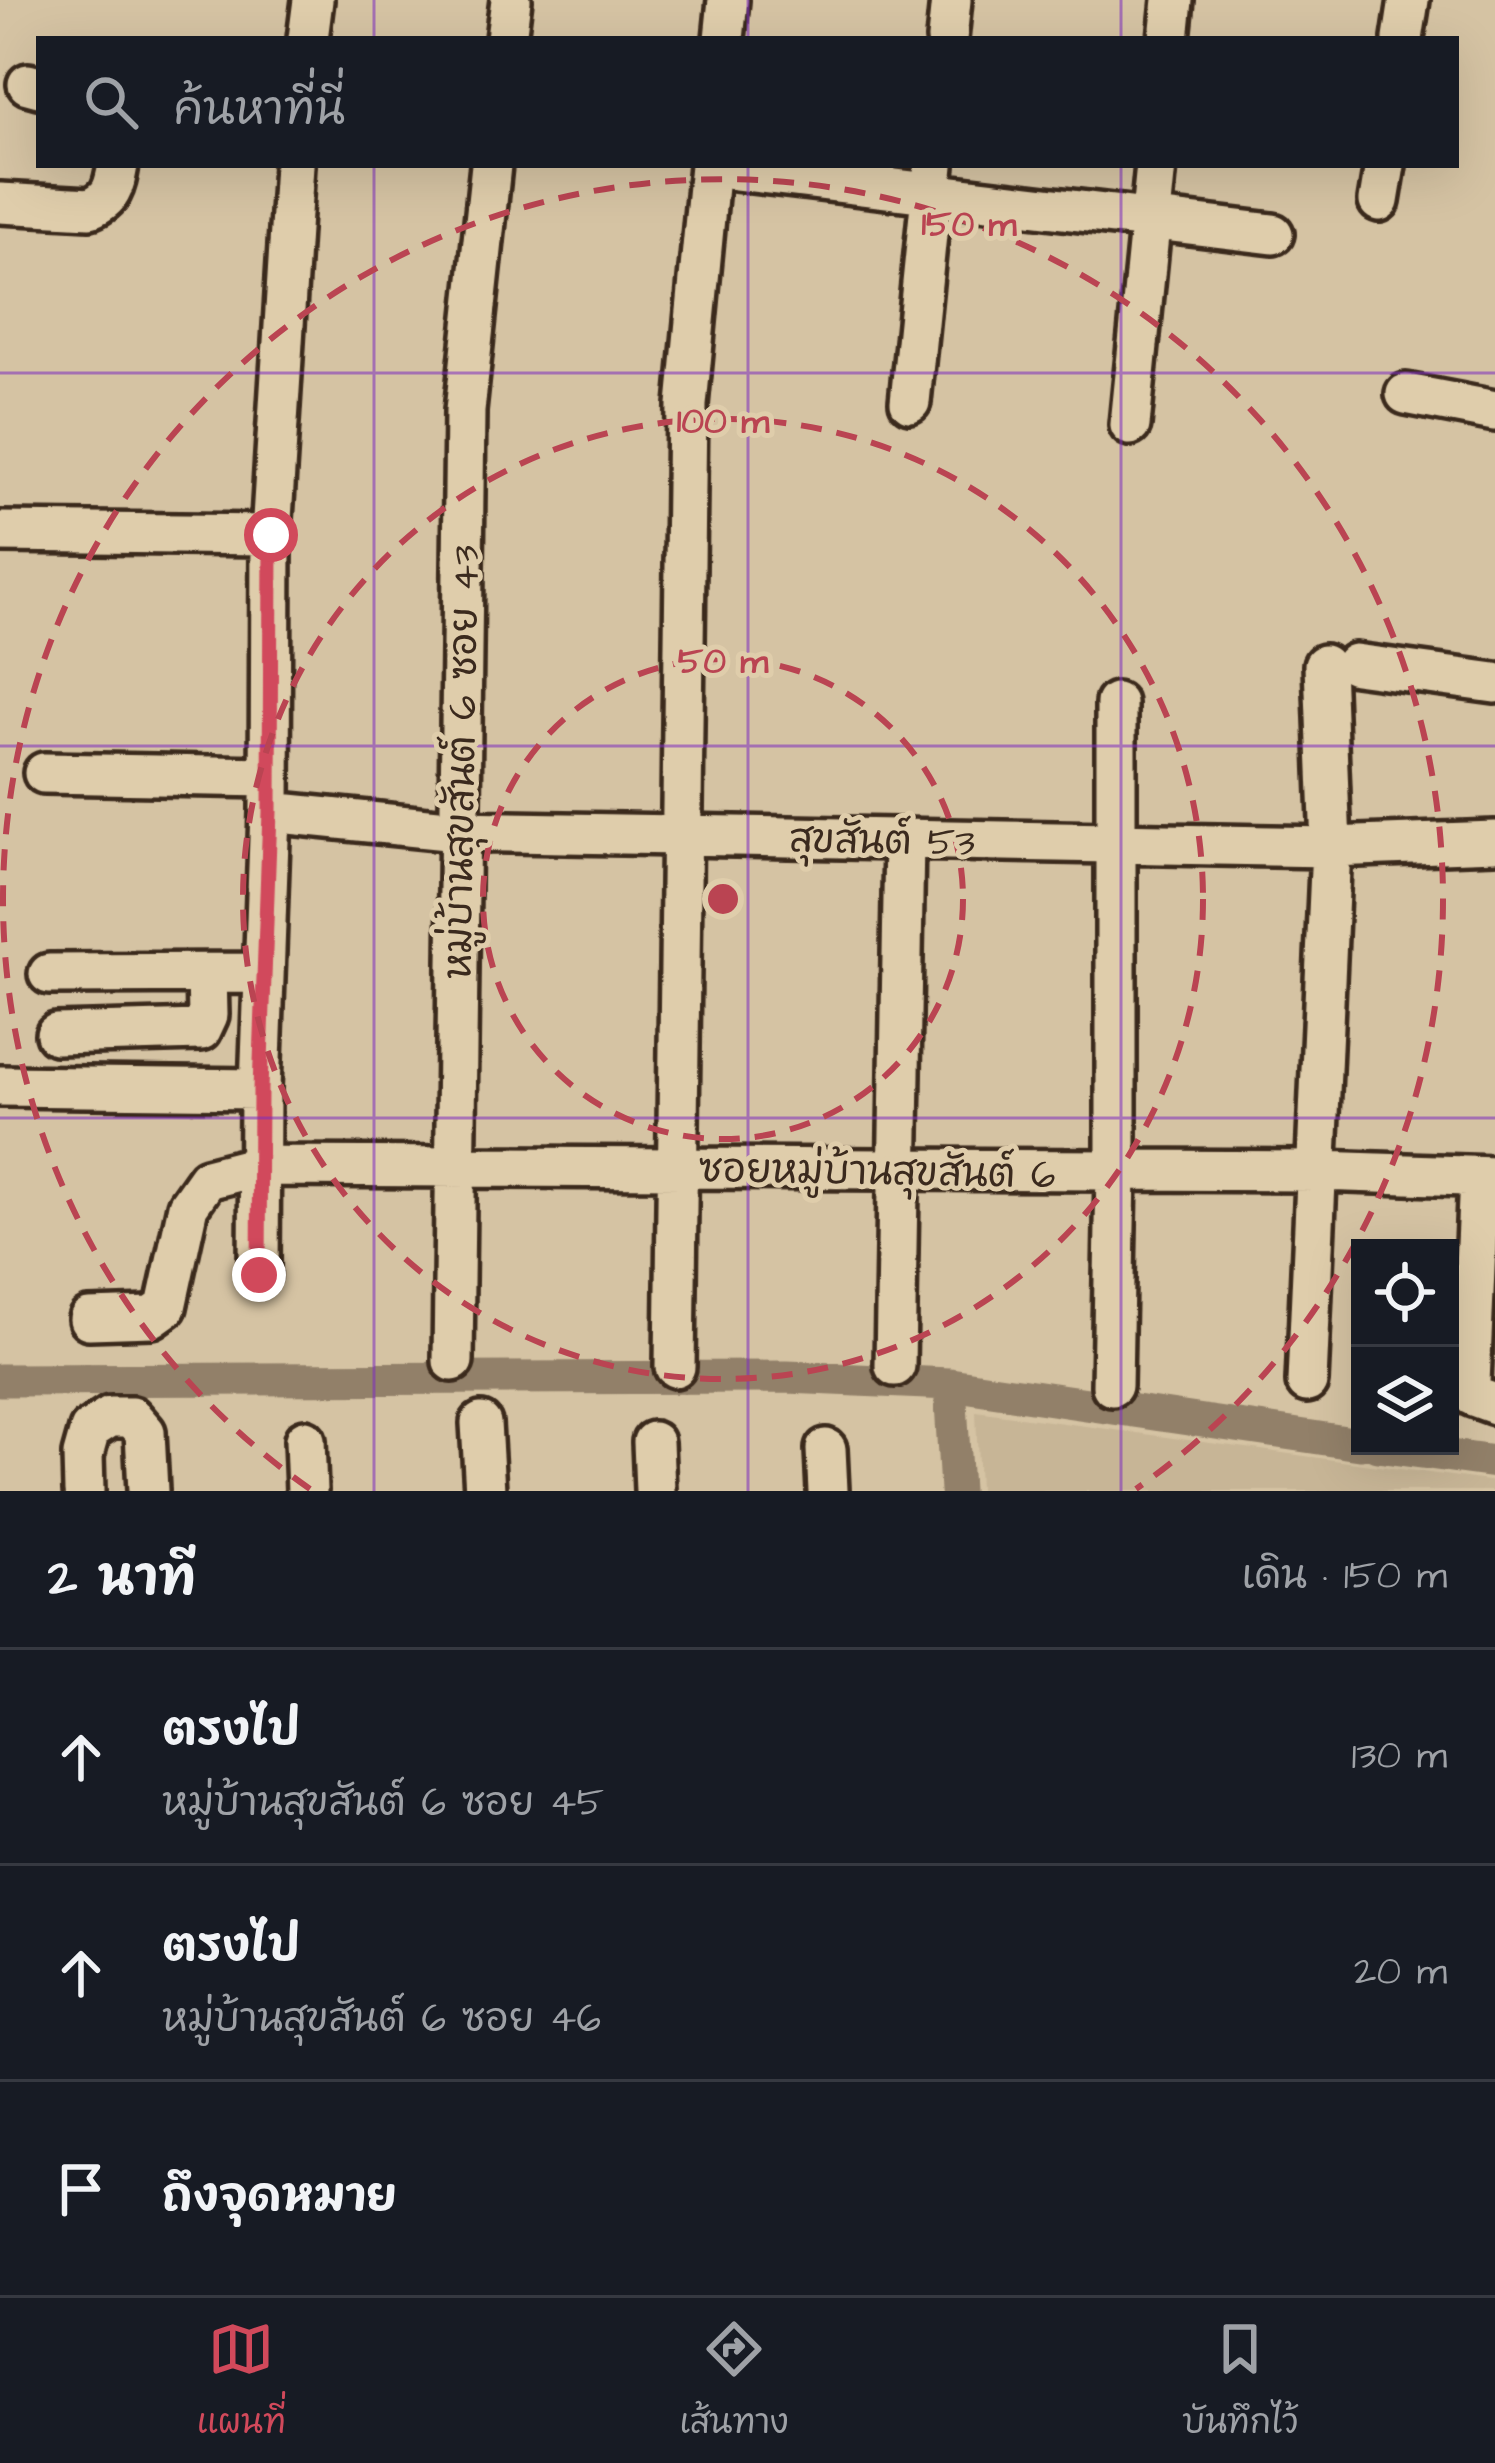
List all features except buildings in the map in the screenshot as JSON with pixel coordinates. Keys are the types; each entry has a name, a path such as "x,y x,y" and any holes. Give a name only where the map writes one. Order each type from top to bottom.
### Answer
{"street":[{"path":"308,36 313,0"},
{"path":"506,36 511,0"},
{"path":"724,36 728,0"},
{"path":"947,36 951,0"},
{"path":"1169,36 1173,0"},
{"path":"1403,36 1409,0"},
{"path":"0,203 90,208 114,190 118,168"},
{"path":"259,1275 271,535 294,168"},
{"name":"หมู่บ้านสุขสันต์ 6 ซอย 43","path":"454,1361 465,411 491,168"},
{"path":"675,1367 687,405 710,168"},
{"path":"747,168 932,178 1151,221 1273,234"},
{"path":"1130,425 1156,168"},
{"path":"910,401 932,178"},
{"path":"1406,394 1495,410"},
{"path":"0,532 271,535"},
{"path":"1307,1382 1340,665 1495,683"},
{"path":"1112,1386 1116,703"},
{"name":"สุขสันต์ 53","path":"44,773 270,795 457,832 1331,847 1495,841"},
{"path":"896,1366 904,839"},
{"path":"49,974 263,973"},
{"path":"56,1034 201,1030 208,1015 207,975"},
{"path":"0,1086 260,1089"},
{"name":"ซอยหมู่บ้านสุขสันต์ 6","path":"89,1319 152,1317 166,1307 188,1206 207,1179 258,1166 1319,1171 1487,1177"},
{"path":"1487,1177 1470,1383 1473,1396 1495,1404"},
{"path":"85,1491 83,1455 90,1430 110,1417 132,1417 145,1432 148,1491"},
{"path":"481,1423 484,1491"},
{"path":"305,1440 308,1491"},
{"path":"653,1442 655,1491"},
{"path":"826,1449 828,1491"}],"shaded area":[{"path":"976,1411 1495,1482 1495,1491 979,1491"}],"waterway":[{"path":"0,1380 787,1377 950,1384 1351,1443"},
{"path":"950,1384 956,1491"},
{"path":"1443,1455 1495,1462"}],"route":[{"path":"259,1275 271,535"}]}
